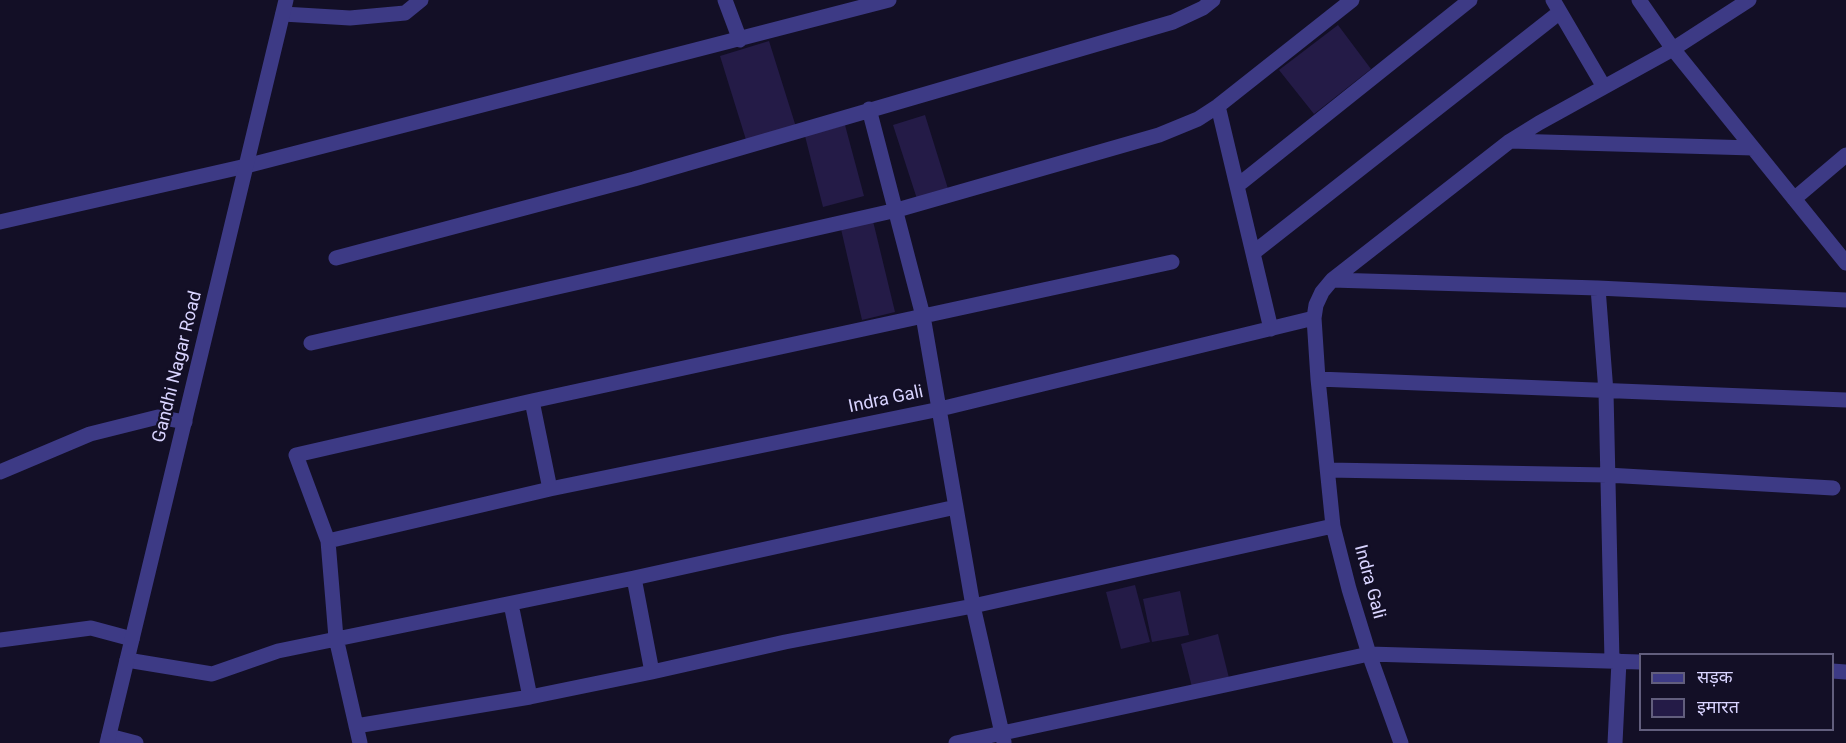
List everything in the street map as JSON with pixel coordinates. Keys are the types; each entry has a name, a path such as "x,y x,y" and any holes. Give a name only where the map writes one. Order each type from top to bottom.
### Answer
{"street":[{"path":"285,7 350,18 405,13 421,0"},
{"path":"725,0 740,40"},
{"path":"0,222 246,166 889,0"},
{"path":"336,258 634,179 1173,22 1197,12 1213,0"},
{"path":"311,343 897,210 1159,135 1197,119 1218,106 1352,0"},
{"path":"1237,186 1470,0"},
{"path":"1639,0 1673,49 1846,263"},
{"path":"1315,312 1322,292 1332,280 1510,141 1673,49 1749,0"},
{"path":"1253,253 1556,6 1604,87"},
{"name":"Gandhi Nagar Road","path":"108,739 285,7"},
{"path":"1218,106 1270,329"},
{"path":"869,109 924,316 973,606 1003,738"},
{"path":"1510,141 1753,148"},
{"path":"1794,199 1846,155"},
{"path":"360,743 336,638 328,541 296,455 532,401 1172,262"},
{"path":"1332,280 1598,288 1846,300"},
{"path":"1598,288 1605,392 1616,661 1615,743"},
{"name":"Indra Gali","path":"328,541 550,489 940,409 1270,329 1315,312 1318,379 1333,526 1369,654 1401,743"},
{"path":"1318,379 1846,400"},
{"path":"532,401 550,489"},
{"path":"0,472 90,434 158,417 185,422"},
{"path":"1328,470 1608,475 1833,488"},
{"path":"127,660 212,674 278,651 634,578 956,507"},
{"path":"356,726 530,697 785,642 973,606 1333,526"},
{"path":"634,578 652,672"},
{"path":"511,604 530,697"},
{"path":"0,640 91,628 132,639"},
{"path":"956,743 1003,738 1369,654 1639,662"},
{"path":"108,739 136,743"}],"building":[{"path":"1338,25 1371,69 1314,114 1279,70"},
{"path":"769,41 796,127 747,143 720,56"},
{"path":"925,115 949,192 918,202 893,125"},
{"path":"845,125 864,196 823,207 805,136"},
{"path":"873,221 895,312 862,320 841,229"},
{"path":"1135,585 1150,642 1121,649 1106,592"},
{"path":"1180,591 1189,635 1152,642 1143,599"},
{"path":"1218,634 1230,682 1193,691 1181,644"}]}
